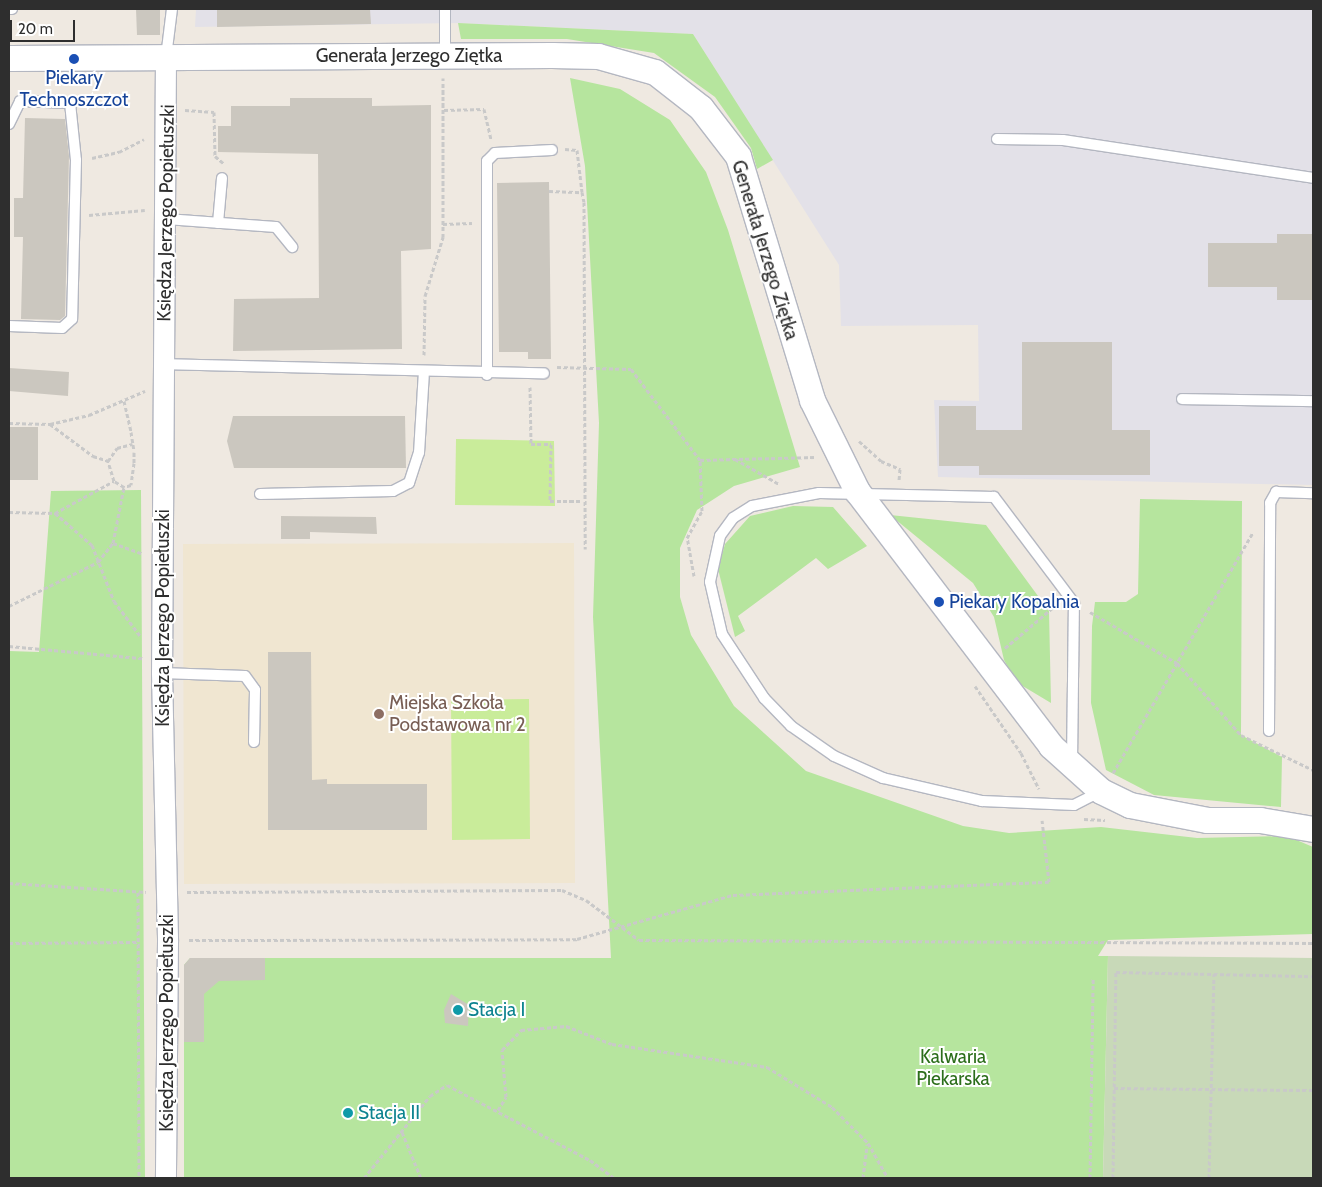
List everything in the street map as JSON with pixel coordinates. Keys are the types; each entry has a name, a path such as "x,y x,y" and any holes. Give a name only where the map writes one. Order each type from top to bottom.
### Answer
{"street":[{"name":"Generała Jerzego Ziętka","path":"9,58 166,58 444,64 598,56 655,72 701,108 738,156 812,400 857,491 1022,710 1072,768 1101,791 1162,814 1260,820 1313,829"},
{"name":"Księdza Jerzego Popiełuszki","path":"166,58 166,219 157,376 153,671 167,893 166,1178"}],"lane":[{"path":"166,58 172,9"},
{"path":"444,64 445,9"},
{"path":"9,124 20,101 70,103 76,160 69,325 9,326"},
{"path":"997,139 1063,140 1313,178"},
{"path":"487,375 487,161 496,153 552,150"},
{"path":"218,223 222,178"},
{"path":"166,219 276,227 292,247"},
{"path":"157,376 424,372 487,375 544,373"},
{"path":"260,494 393,491 409,483 419,453 424,372"},
{"path":"1182,399 1313,401"},
{"path":"1072,768 1074,603 994,497 857,491 778,500 752,506 733,518 712,556 710,582 722,634 764,698 804,736 834,756 919,788 1040,805 1074,805 1101,791"},
{"path":"1269,732 1270,504 1276,492 1313,493"},
{"path":"153,671 244,676 255,690 254,742"}],"path":[{"path":"424,372 425,296 434,275 443,224 444,64"},
{"path":"444,110 484,109 496,153"},
{"path":"76,160 119,152 147,137"},
{"path":"552,150 577,150 582,192 586,367 582,501 585,549"},
{"path":"549,191 582,192"},
{"path":"146,220 146,210 149,202"},
{"path":"74,216 146,210"},
{"path":"443,224 486,222"},
{"path":"544,373 554,367 631,369 700,460 702,511 687,538 696,584"},
{"path":"530,374 532,444 551,444 550,501 582,501"},
{"path":"9,423 50,424 124,401 145,391 157,376"},
{"path":"145,401 145,391 157,376"},
{"path":"108,461 114,481 124,486 131,485 132,444 124,401"},
{"path":"50,424 87,452 108,461"},
{"path":"108,461 117,448 132,444"},
{"path":"700,460 821,457"},
{"path":"735,459 777,484 786,484"},
{"path":"9,512 55,513 114,481"},
{"path":"9,606 98,562 113,542 124,486"},
{"path":"1101,791 1270,504"},
{"path":"55,513 92,545 114,601 146,644 146,634"},
{"path":"113,542 146,556"},
{"path":"146,548 146,565"},
{"path":"1074,603 1177,663 1241,735 1313,770"},
{"path":"9,646 145,658"},
{"path":"146,651 145,658 153,671"},
{"path":"168,942 577,939 732,895 1049,882 1039,790 1021,753 972,681"},
{"path":"1035,817 1051,818"},
{"path":"1079,819 1113,821"},
{"path":"9,883 167,893 562,890 586,900 639,940 1313,943"},
{"path":"145,883 145,892"},
{"path":"138,892 138,1178"},
{"path":"9,943 138,942"},
{"path":"1113,1178 1116,972 1313,976"},
{"path":"1209,1178 1214,974"},
{"path":"1090,1178 1093,977"},
{"path":"498,1110 506,1097 502,1050 521,1030 566,1026 612,1044 767,1067 832,1107 868,1143 888,1178"},
{"path":"364,1178 430,1096 447,1085 498,1110 590,1160 614,1178"},
{"path":"1114,1088 1313,1090"},
{"path":"402,1132 421,1178"},
{"path":"863,1178 868,1143"}],"shaded area":[{"path":"196,9 1313,9 1313,485 938,477 934,400 979,401 978,325 841,326 839,265 693,34 458,23 195,27"},
{"name":"Miejska Szkoła Podstawowa nr 2","path":"574,543 575,883 184,884 183,544"}],"green space":[{"path":"458,23 693,34 773,160 757,169 751,148 715,97 654,53 567,39 461,39"},
{"name":"Kalwaria Piekarska","path":"570,78 620,89 670,120 706,172 728,230 800,467 734,486 697,510 680,548 680,597 691,635 734,706 806,771 963,826 1009,833 1101,827 1197,838 1287,836 1313,847 1313,934 1108,940 1098,956 1108,956 1103,1178 184,1178 184,965 190,958 611,958 593,617 599,423 585,166"},
{"path":"456,439 554,441 555,506 455,505"},
{"path":"141,490 145,1178 9,1178 9,651 39,652 51,491"},
{"path":"1140,499 1242,501 1241,735 1282,757 1281,807 1154,795 1106,770 1091,703 1092,626 1095,602 1126,602 1138,594"},
{"path":"793,506 833,507 867,546 828,569 816,558 738,616 745,631 735,637 718,569 725,544 750,516"},
{"path":"890,515 986,525 1049,611 1051,703 1016,682 1004,660 994,617 973,583"},
{"path":"529,699 530,839 452,840 451,700"},
{"path":"1108,956 1313,958 1313,1178 1103,1178"}],"building":[{"path":"136,9 160,9 160,35 137,35"},
{"path":"370,9 371,24 217,27 217,10"},
{"path":"290,98 372,98 372,106 431,105 431,249 401,251 402,349 233,351 234,299 319,298 318,154 218,152 218,126 231,126 231,106 290,106"},
{"path":"25,118 65,119 69,156 65,316 60,320 21,319 23,237 14,237 14,198 23,198"},
{"path":"549,182 551,359 528,359 528,352 499,352 497,183"},
{"path":"1277,234 1313,234 1313,300 1277,300 1277,287 1208,287 1208,243 1277,243"},
{"path":"1022,342 1112,342 1112,430 1150,430 1150,475 979,475 979,466 939,466 939,406 976,406 976,430 1022,430"},
{"path":"9,368 69,372 68,396 9,391"},
{"path":"233,416 405,416 406,468 234,468 227,441"},
{"path":"9,427 38,427 38,480 9,480"},
{"path":"281,516 376,517 377,534 310,532 310,539 281,539"},
{"path":"268,652 311,652 312,780 327,779 327,784 427,784 427,830 268,830"},
{"path":"190,958 265,958 265,980 219,981 204,994 204,1042 184,1042 184,965"},
{"name":"Stacja I","path":"451,994 469,1005 468,1026 445,1023 444,1010"}],"place":[{"name":"Piekary Technoszczot","path":"74,59"},
{"name":"Piekary Kopalnia","path":"939,602"},
{"name":"Miejska Szkoła Podstawowa nr 2","path":"379,714"},
{"name":"Stacja I","path":"458,1010"},
{"name":"Stacja II","path":"348,1113"}]}
